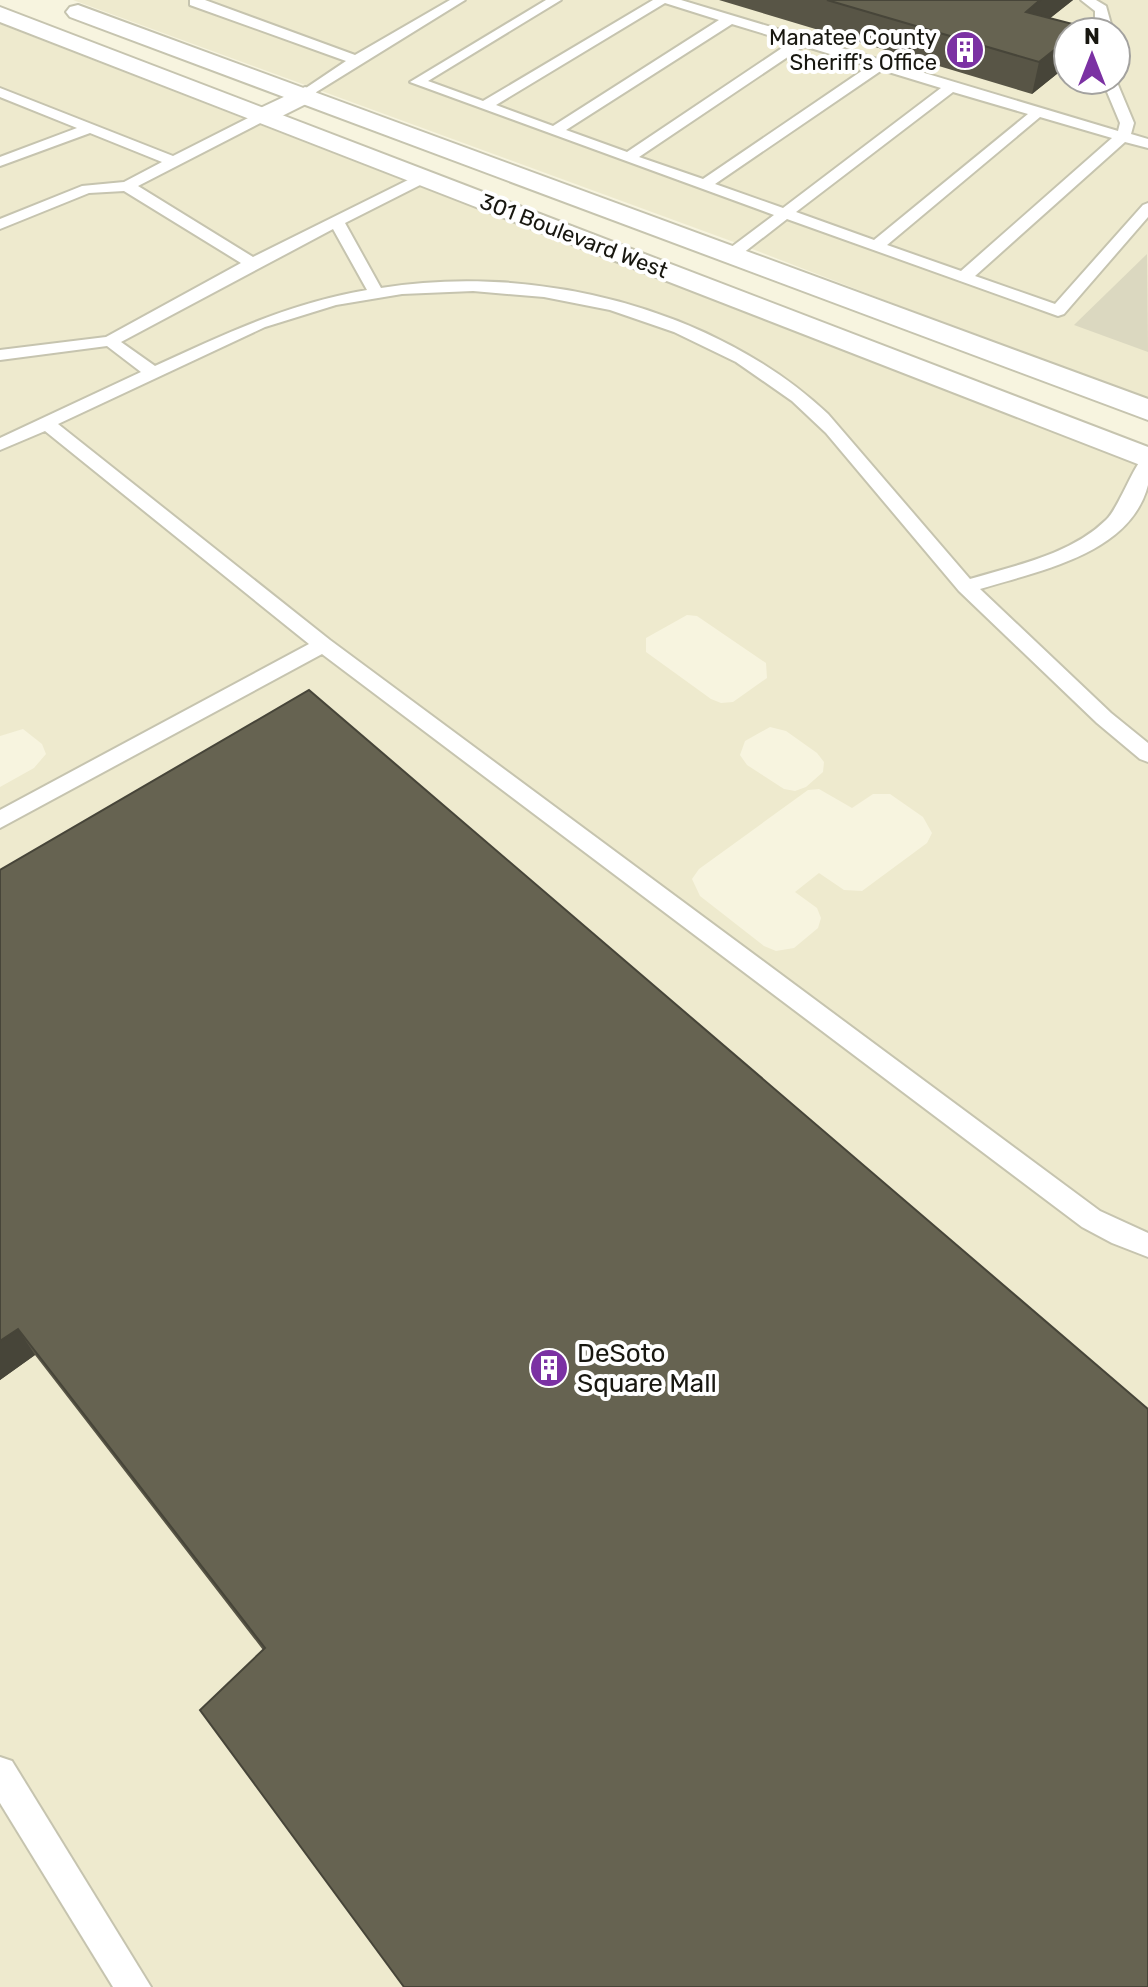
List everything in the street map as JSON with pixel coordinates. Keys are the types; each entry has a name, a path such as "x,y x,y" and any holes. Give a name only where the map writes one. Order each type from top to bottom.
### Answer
{"main road":[{"name":"301 Boulevard West","path":"48,0 1148,410"},
{"name":"301 Boulevard West","path":"1,15 1148,458"},
{"path":"265,115 305,95"}],"lane":[{"path":"199,0 195,2 356,60"},
{"path":"305,95 356,60 459,0"},
{"path":"555,0 417,82 1058,311 1148,208"},
{"path":"485,106 662,0"},
{"path":"668,0 1138,144"},
{"path":"1087,0 1101,9 1102,16"},
{"path":"555,131 730,19"},
{"path":"629,157 802,41"},
{"path":"705,184 880,65"},
{"path":"732,254 951,87"},
{"path":"0,92 174,162"},
{"path":"1116,96 1138,144"},
{"path":"876,246 1038,112"},
{"path":"0,224 87,189 127,186 265,115"},
{"path":"0,162 90,128"},
{"path":"964,277 1138,144"},
{"path":"0,355 110,341 252,263 338,223 423,178"},
{"path":"127,186 252,263"},
{"path":"338,223 376,293"},
{"path":"0,445 270,320 376,293 464,286 547,292 601,302 700,337 750,364 797,395 825,421 966,587 1104,718 1148,754"},
{"path":"110,341 153,373"},
{"path":"47,424 323,645 1091,1219 1148,1245"},
{"path":"966,587 1082,546 1101,534 1114,524 1136,493 1148,458"},
{"path":"0,820 323,645"},
{"path":"0,1773 133,1987"}],"shaded area":[{"path":"73,0 1148,0 1148,402 742,245"},
{"path":"0,24 1148,469 1148,1987 0,1987 0,787 34,768 46,754 42,744 23,729 0,736","holes":["687,615 697,616 766,663 767,678 733,702 721,703 646,652 646,638","770,727 786,731 817,753 824,762 823,772 806,787 795,791 784,789 747,765 740,755 745,741","819,789 852,808 873,794 890,794 923,817 932,833 927,843 862,891 844,890 819,873 795,892 817,908 821,918 818,928 794,948 776,951 764,946 700,896 692,879 699,869 808,790"]},
{"path":"1147,254 1148,352 1074,325"}],"building":[{"path":"827,0 1040,0 1026,12 1052,19 1052,52 1039,62"},
{"name":"DeSoto Square Mall","path":"309,690 1148,1409 1148,1987 404,1987 200,1710 265,1648 18,1329 0,1341 0,870"}],"place":[{"name":"Manatee County Sheriff's Office","path":"965,50"},
{"name":"DeSoto Square Mall","path":"549,1368"}]}
